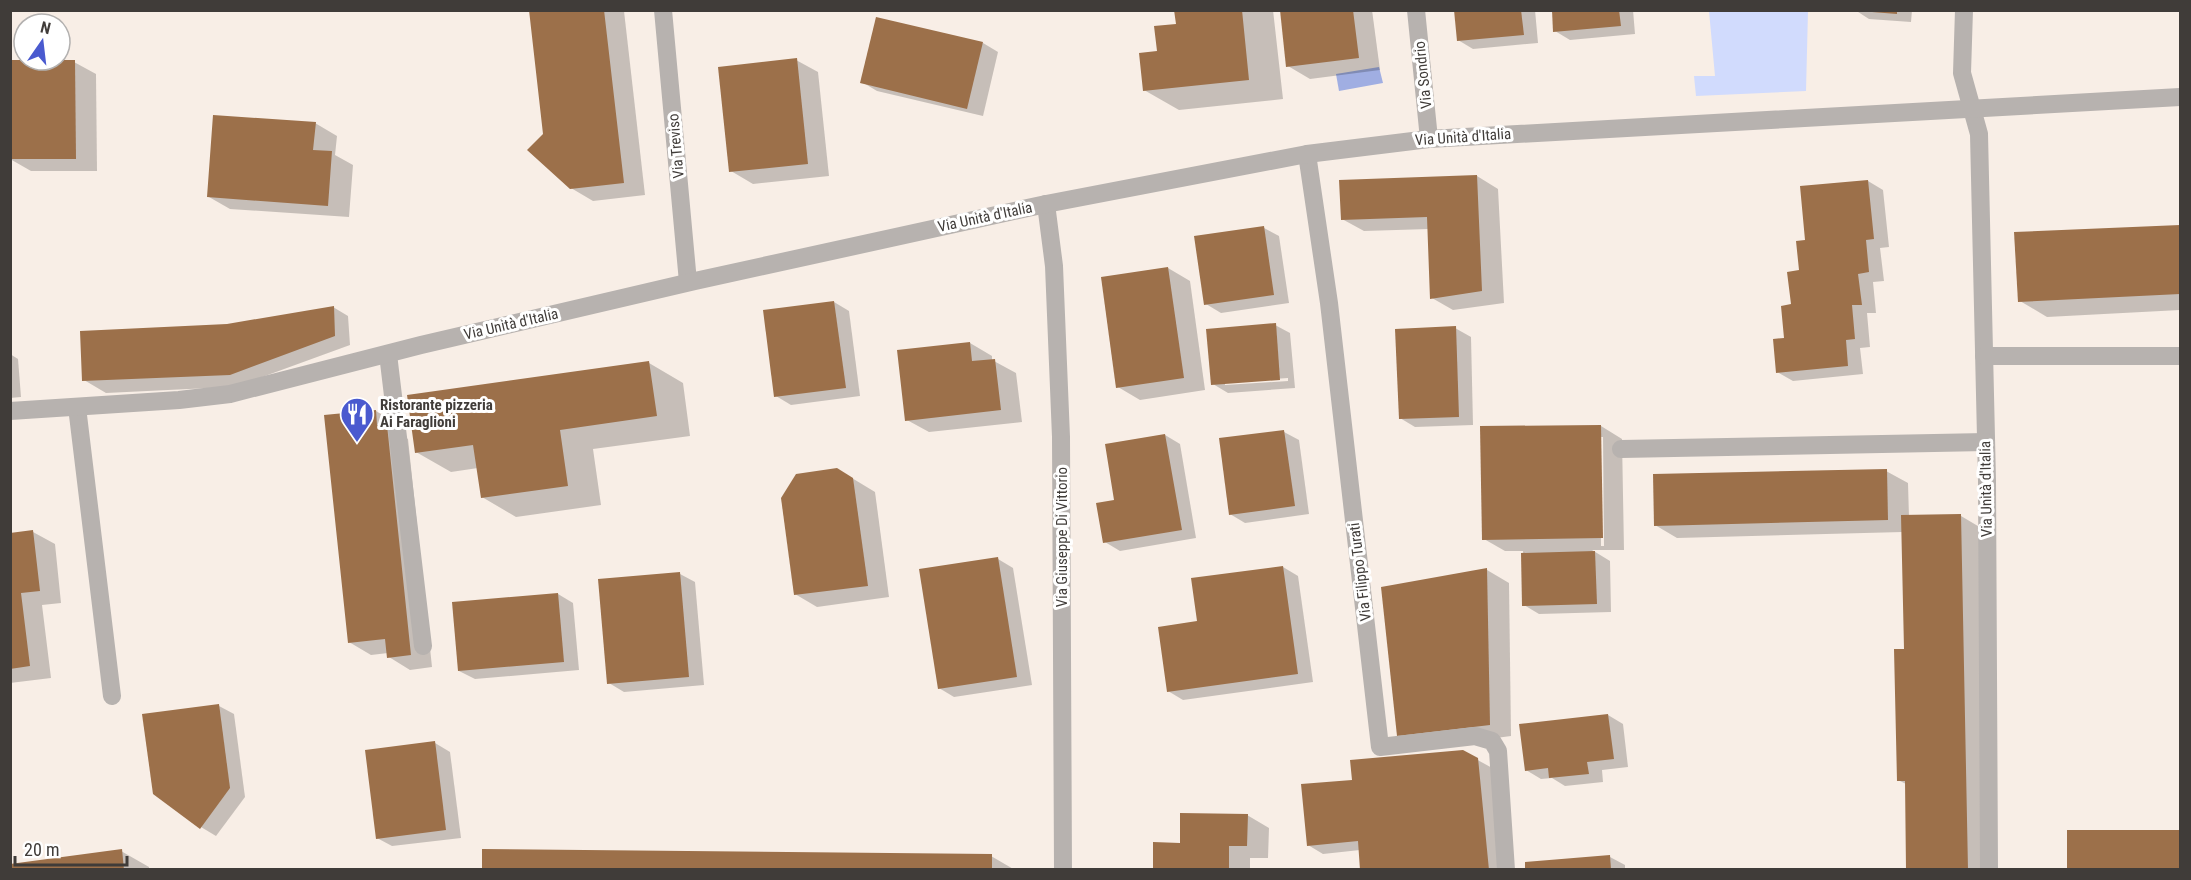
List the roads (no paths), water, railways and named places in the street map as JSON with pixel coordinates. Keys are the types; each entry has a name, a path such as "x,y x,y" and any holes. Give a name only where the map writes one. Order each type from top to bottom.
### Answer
{"street":[{"name":"Via Treviso","path":"663,10 688,282"},
{"name":"Via Sondrio","path":"1416,10 1429,139"},
{"path":"1964,10 1962,73 1972,109"},
{"name":"Via Unità d'Italia","path":"10,411 204,398 230,394 688,282 1046,204 1307,154 1429,139 2181,97"},
{"name":"Via Unità d'Italia","path":"1972,109 1979,134 1986,442 1989,870"},
{"name":"Via Filippo Turati","path":"1307,154 1329,303 1380,747 1475,736 1492,741 1498,751 1506,870"},
{"name":"Via Giuseppe Di Vittorio","path":"1046,204 1054,266 1061,437 1063,870"},
{"path":"388,354 423,646"},
{"path":"1984,356 2181,356"},
{"path":"77,407 112,696"},
{"path":"1621,449 1986,442"}],"place":[{"name":"Ristorante pizzeria Ai Faraglioni","path":"357,443"}]}
